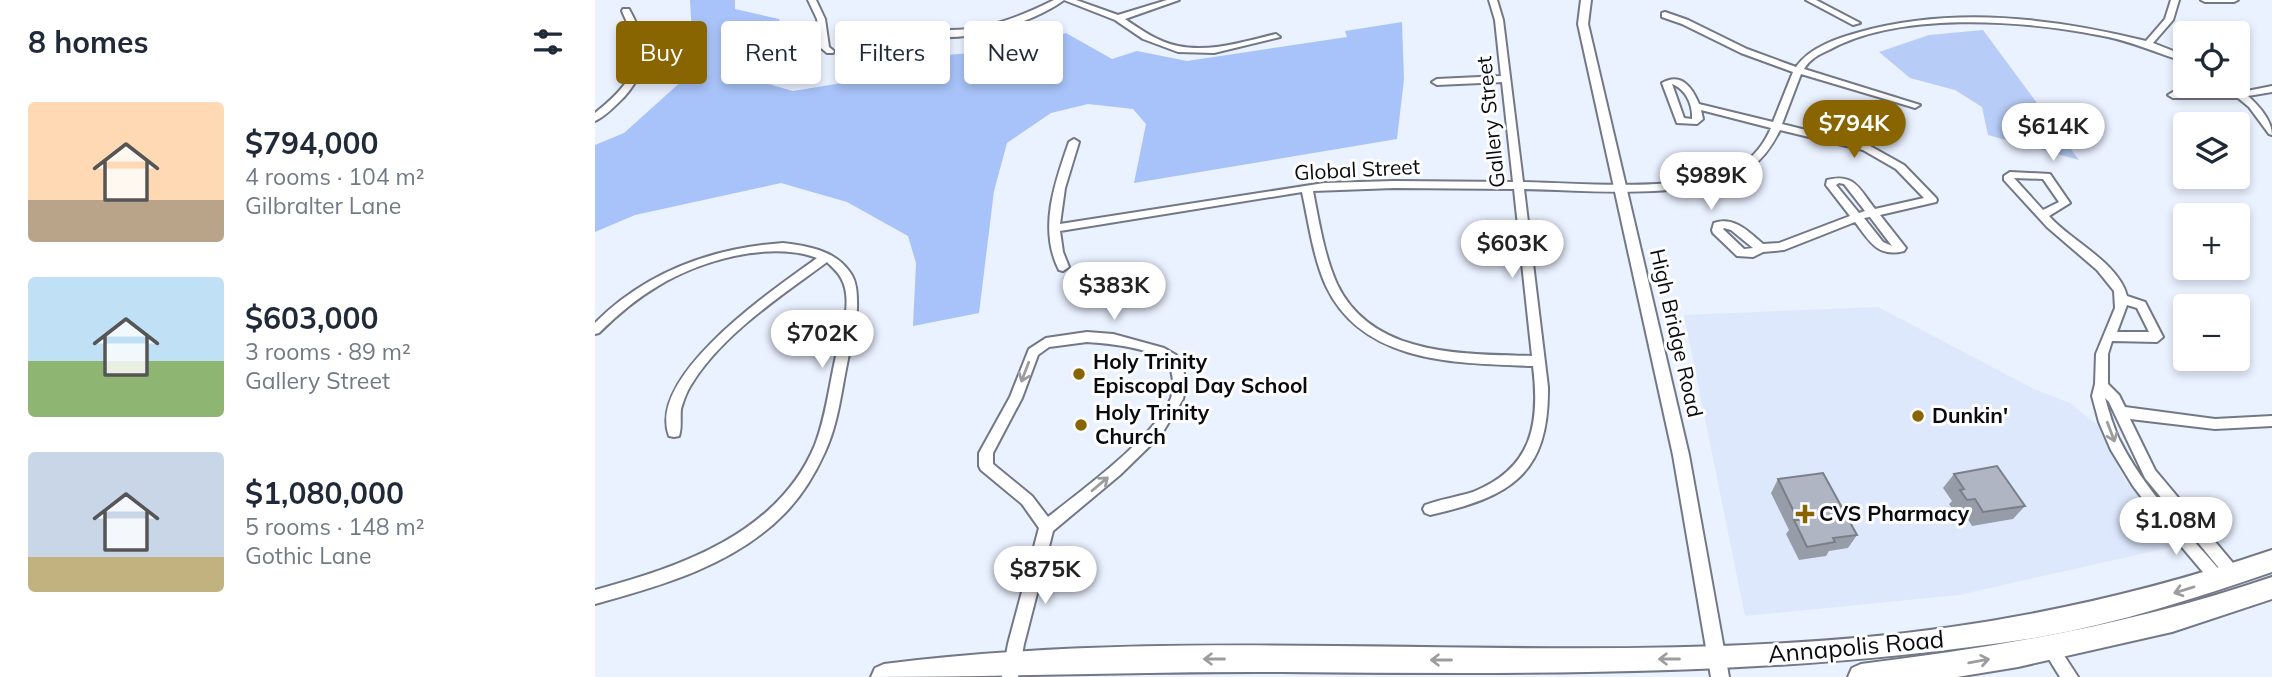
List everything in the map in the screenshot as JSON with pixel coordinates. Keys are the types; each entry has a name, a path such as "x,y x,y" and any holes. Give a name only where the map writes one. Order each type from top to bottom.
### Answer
{"main road":[{"name":"Annapolis Road","path":"884,677 1012,670 1093,659 1719,668 2041,625 2163,596 2272,561"},
{"name":"Annapolis Road","path":"1861,677 1952,666 2181,621 2272,588"}],"street":[{"path":"812,0 821,19 825,48 830,51"},
{"path":"950,32 992,27 1026,17 1059,0"},
{"path":"1068,0 1118,18 1146,37 1185,50 1224,48 1276,37"},
{"path":"1118,18 1175,0"},
{"name":"Gallery Street","path":"1430,509 1479,498 1505,482 1527,461 1540,435 1544,409 1498,10 1493,0"},
{"name":"High Bridge Road","path":"1586,0 1583,24 1681,455 1685,490 1719,668"},
{"path":"1810,0 1856,23"},
{"path":"2149,43 2169,20 2175,0"},
{"path":"2205,0 2234,0"},
{"path":"1982,9 2079,23 2149,43 2173,53"},
{"path":"595,118 621,96 641,59 639,42 626,11"},
{"path":"1665,15 1683,20 1734,48 1915,106"},
{"path":"1798,69 1826,40 1867,19"},
{"name":"Global Street","path":"1056,228 1339,186 1619,187 1697,183 1733,173 1762,154 1779,125 1798,69"},
{"path":"1437,82 1506,79"},
{"path":"2250,93 2272,89"},
{"path":"2244,98 2272,132"},
{"path":"1695,106 1855,144 1876,152 1900,167 1933,200 1856,217 1780,247 1761,248"},
{"path":"1063,267 1058,252 1056,228 1058,195 1074,142"},
{"path":"2042,215 2066,201 2049,178 2010,176 2008,178 2057,233 2107,274 2121,299 2122,306 2102,350 2103,387 2098,396 2103,412 2117,447 2133,475 2225,577"},
{"path":"1839,180 1848,182 1900,248 1892,250 1878,245 1856,217 1831,183 1839,180"},
{"path":"1307,190 1333,290 1351,314 1375,334 1397,345 1431,353 1537,361"},
{"path":"595,330 640,291 674,272 732,253 775,247 795,248 825,258 846,275 850,282 851,301 828,426 818,453 801,485 776,513 748,535 710,558 665,577 595,597"},
{"path":"674,432 673,417 677,401 689,377 706,354 825,258"},
{"path":"2108,336 2157,337 2141,305 2121,299"},
{"path":"1012,670 1047,527 1140,449 1166,418 1177,399 1179,384 1176,364 1167,354 1113,339 1087,337 1046,343 1033,352 1016,398 986,453 986,466 1027,500 1047,527"},
{"path":"2103,387 2114,399 2150,474 2225,577"},
{"path":"2120,412 2215,424 2272,421"},
{"path":"2050,648 2070,677"}],"shaded area":[{"path":"690,0 735,0 735,9 779,19 721,21 721,84 768,84 793,91 836,84 950,84 950,55 964,54 964,84 1063,84 1063,34 1066,33 1112,59 1137,51 1187,61 1347,37 1345,31 1402,22 1404,79 1397,139 1134,183 1146,124 1133,109 1088,104 1051,113 1007,143 994,191 979,313 913,326 916,263 908,236 847,202 781,183 635,215 595,232 595,145 624,133 678,84 707,84 707,21 691,21"},
{"path":"1983,30 2079,160 1988,135 1982,107 1955,90 1910,78 1879,52 1929,35"},
{"path":"1878,307 2034,389 2070,403 2101,428 2122,475 2176,546 1959,595 1745,616 1684,315"}],"building":[{"path":"1997,466 2025,506 1983,512 1975,499 1967,500 1960,490 1964,489 1954,474"},
{"path":"1823,473 1857,535 1833,538 1835,542 1807,547 1794,520 1798,520 1778,479"}],"place":[{"name":"Holy Trinity Episcopal Day School","path":"1079,374"},
{"name":"Dunkin'","path":"1918,416"},
{"name":"Holy Trinity Church","path":"1081,425"},
{"name":"CVS Pharmacy","path":"1805,514"}]}
